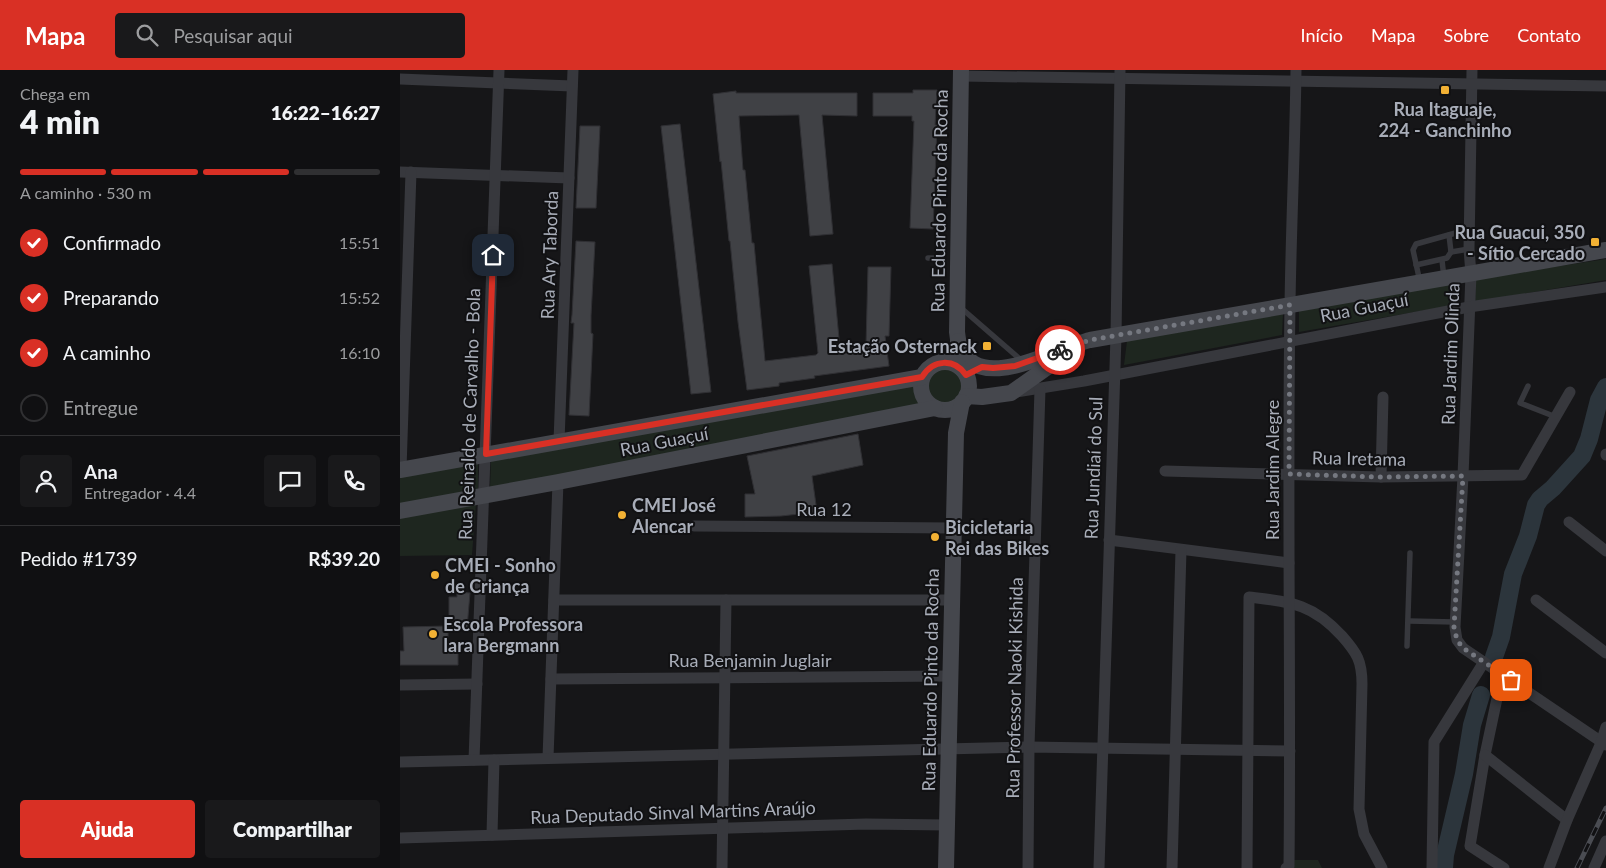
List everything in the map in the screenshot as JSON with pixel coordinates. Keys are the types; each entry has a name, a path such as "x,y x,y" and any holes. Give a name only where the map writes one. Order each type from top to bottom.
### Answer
{"main road":[{"name":"Rua Eduardo Pinto da Rocha","path":"961,73 957,337 964,372"},
{"name":"Rua Guaçuí","path":"964,372 982,367 1007,368 1024,364 1083,342 1606,250"},
{"name":"Rua Eduardo Pinto da Rocha","path":"939,363 957,337"},
{"path":"957,337 966,357 982,367"},
{"name":"Rua Guaçuí","path":"964,399 1012,393 1083,342"},
{"path":"937,408 952,408 964,399 968,382 964,372 955,364 939,363 926,371 922,377 921,384 924,398 937,408 956,432"},
{"path":"1012,393 1025,378 1024,364"},
{"name":"Rua Guaçuí","path":"400,469 922,377"},
{"name":"Rua Eduardo Pinto da Rocha","path":"946,868 956,432 964,399"},
{"name":"Rua Guaçuí","path":"400,511 937,408"}],"street":[{"name":"Rua Reinaldo de Carvalho - Bola","path":"474,760 500,70"},
{"name":"Rua Ary Taborda","path":"559,441 573,70"},
{"name":"Rua Jardim Alegre","path":"1286,868 1289,866 1290,751 1290,305 1296,70"},
{"name":"Rua Jardim Olinda","path":"1472,70 1470,307 1455,622 1457,640 1463,648 1484,662"},
{"path":"961,73 1120,74 1296,82 1472,82 1606,86"},
{"name":"Rua Jundiaí do Sul","path":"1099,868 1116,336 1120,74"},
{"path":"400,79 572,86"},
{"path":"400,469 406,172 569,178"},
{"name":"Rua Guaçuí","path":"1012,393 1470,307 1606,287"},
{"name":"Rua Professor Naoki Kishida","path":"1028,868 1029,747 1040,389"},
{"path":"1556,417 1570,392"},
{"path":"1380,477 1383,397"},
{"name":"Rua Iretama","path":"1165,471 1380,477 1522,475 1556,417"},
{"path":"548,758 558,482"},
{"path":"1569,522 1606,551"},
{"name":"Rua 12","path":"694,526 954,528"},
{"path":"1109,540 1289,563"},
{"path":"1172,868 1181,550"},
{"path":"1247,868 1249,597 1289,602 1313,611 1325,618 1353,648 1359,659 1362,668 1362,684 1359,809 1364,834 1382,868"},
{"path":"554,600 952,600"},
{"path":"722,868 726,600"},
{"path":"1536,600 1606,653"},
{"path":"1432,868 1434,742 1484,662 1604,744"},
{"path":"1496,669 1499,689 1485,755 1470,846 1504,868"},
{"name":"Rua Benjamin Juglair","path":"551,679 950,676"},
{"path":"400,685 477,684"},
{"path":"1549,868 1567,820 1604,744 1606,727"},
{"path":"400,762 1029,747 1290,751"},
{"path":"1485,755 1567,820"},
{"path":"492,835 494,760"},
{"name":"Rua Deputado Sinval Martins Araújo","path":"400,838 866,824 947,825"},
{"path":"1594,868 1606,841"}],"lane":[{"path":"1420,282 1413,250 1416,244 1470,229"},
{"path":"1416,265 1447,258 1451,252 1449,235"},
{"path":"1451,252 1469,249"},
{"path":"1442,260 1444,278"},
{"path":"957,304 1024,364"},
{"path":"1528,386 1520,403 1556,417"},
{"path":"1407,646 1410,553"},
{"path":"1409,622 1455,622"}],"shaded area":[{"path":"1606,259 1606,280 1475,302 1476,279"},
{"path":"1457,283 1456,305 1299,332 1299,310"},
{"path":"1283,314 1282,335 1124,365 1127,341"},
{"path":"948,367 955,370 961,376 964,387 963,395 955,404 948,407 940,407 933,404 925,395 924,383 927,376 936,368"},
{"path":"914,384 921,406 490,489 491,459"},
{"path":"478,461 478,490 400,504 400,474"},
{"path":"476,503 472,555 400,556 400,516"},
{"path":"1292,860 1318,860 1322,868 1290,868"}],"building":[{"path":"913,90 937,90 933,229 910,228 914,121 912,121 912,116 873,116 873,93 913,93"},
{"path":"736,91 736,93 857,93 857,116 822,115 833,234 810,236 799,115 739,116 743,170 745,170 752,243 754,243 765,361 816,355 818,353 809,266 832,264 840,349 866,346 868,267 891,267 889,336 885,336 889,366 814,376 815,378 779,383 779,386 747,390 713,94"},
{"path":"680,124 711,392 691,394 661,126"},
{"path":"580,126 600,126 596,208 576,208"},
{"path":"576,241 595,242 589,416 569,415 574,323 571,323"},
{"path":"858,434 863,465 812,476 817,512 745,517 745,494 755,494 747,456"},
{"path":"457,592 470,593 467,628 449,628 449,597 457,597"},
{"path":"448,626 448,650 458,650 458,665 400,665 400,651 404,651 403,627"}],"waterway":[{"path":"1494,657 1501,637 1513,574 1528,536 1536,505 1582,456 1589,439 1599,400 1606,387"},
{"path":"1444,868 1445,855 1464,774 1472,725 1481,695"}],"railway":[{"path":"1577,868 1606,808"}],"way so far":[{"path":"1060,350 1090,340 1290,305 1289,474 1380,477 1463,476 1454,627 1457,640 1463,648 1511,680"}],"place":[{"name":"Rua Itaguaje, 224 - Ganchinho","path":"1445,90"},
{"name":"Rua Guacui, 350 - Sítio Cercado","path":"1595,242"},
{"name":"Estação Osternack","path":"987,346"},
{"name":"CMEI José Alencar","path":"622,515"},
{"name":"Bicicletaria Rei das Bikes","path":"935,537"},
{"name":"CMEI - Sonho de Criança","path":"435,575"},
{"name":"Escola Professora Iara Bergmann","path":"433,634"}],"route":[{"path":"493,255 486,454 922,377 932,366 939,363 955,364 966,375 982,367 1007,368 1024,364 1060,350"}]}
